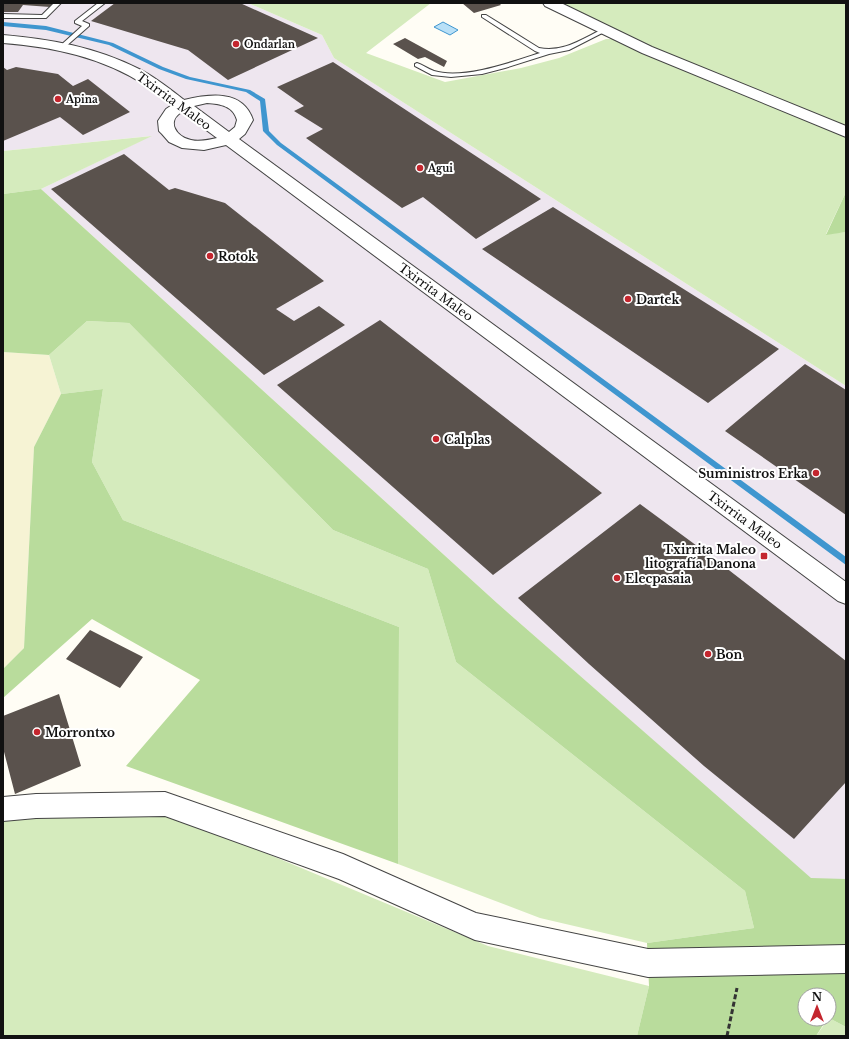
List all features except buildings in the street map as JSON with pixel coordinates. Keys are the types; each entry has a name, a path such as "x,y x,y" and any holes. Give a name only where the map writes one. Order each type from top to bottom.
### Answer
{"street":[{"path":"550,3 647,50 740,87 846,132"},
{"name":"Txirrita Maleo","path":"3,40 67,43 85,52 121,65 151,82 846,594"},
{"path":"207,99 224,100 237,106 244,115 243,126 235,136 228,139 206,146 184,144 175,140 169,135 165,129 165,122 168,116 182,105 207,99"},
{"path":"3,809 36,806 165,804 343,866 475,926 648,963 846,959"}],"lane":[{"path":"3,16 44,17 58,3"},
{"path":"67,43 87,25 77,22 102,3"},
{"path":"484,16 536,50 548,52"},
{"path":"417,65 432,73 451,75 503,67 548,52 567,49 605,30"}],"path":[{"path":"726,1036 744,961"}],"shaded area":[{"path":"3,3 248,3 322,35 334,58 846,386 846,879 811,879 497,603 41,189 151,136 3,151"},
{"path":"3,352 49,355 61,394 34,447 24,648 3,669"}],"green space":[{"path":"248,3 431,3 366,53 445,82 521,68 559,58 606,39 636,39 560,3 846,3 846,192 826,234 846,232 846,386 334,58 322,35"},
{"path":"152,136 41,189 3,194 3,151"},
{"path":"41,189 497,603 811,878 846,879 846,1027 837,1022 837,987 797,987 797,1027 822,1027 816,1036 637,1036 649,986 647,943 754,928 745,891 456,662 428,569 333,530 129,323 87,321 49,355 3,352 3,194"},
{"path":"846,192 846,232 826,235"},
{"path":"87,321 129,323 333,530 428,569 456,662 745,891 754,928 647,943 540,918 398,864 399,627 123,520 92,462 103,389 61,394 49,355"},
{"path":"103,389 92,462 123,520 399,627 398,864 126,766 200,680 92,619 3,698 3,669 24,648 34,447 61,394"},
{"path":"164,814 244,844 488,946 649,986 637,1036 3,1036 3,820"},
{"path":"837,1022 846,1027 846,1036 816,1036 822,1027 837,1027"}],"water":[{"path":"443,22 458,30 450,35 434,27"}],"waterway":[{"path":"3,24 46,28 111,44 161,68 188,78 248,91 263,100 266,131 279,144 846,562"}],"place":[{"name":"Ondarlan","path":"236,44"},
{"name":"Apina","path":"58,99"},
{"name":"Agui","path":"420,168"},
{"name":"Rotok","path":"210,256"},
{"name":"Dartek","path":"628,299"},
{"name":"Calplas","path":"436,439"},
{"name":"Suministros Erka","path":"816,473"},
{"name":"Txirrita Maleo litografía Danona","path":"764,556"},
{"name":"Elecpasaia","path":"617,578"},
{"name":"Bon","path":"708,654"},
{"name":"Morrontxo","path":"37,732"}]}
